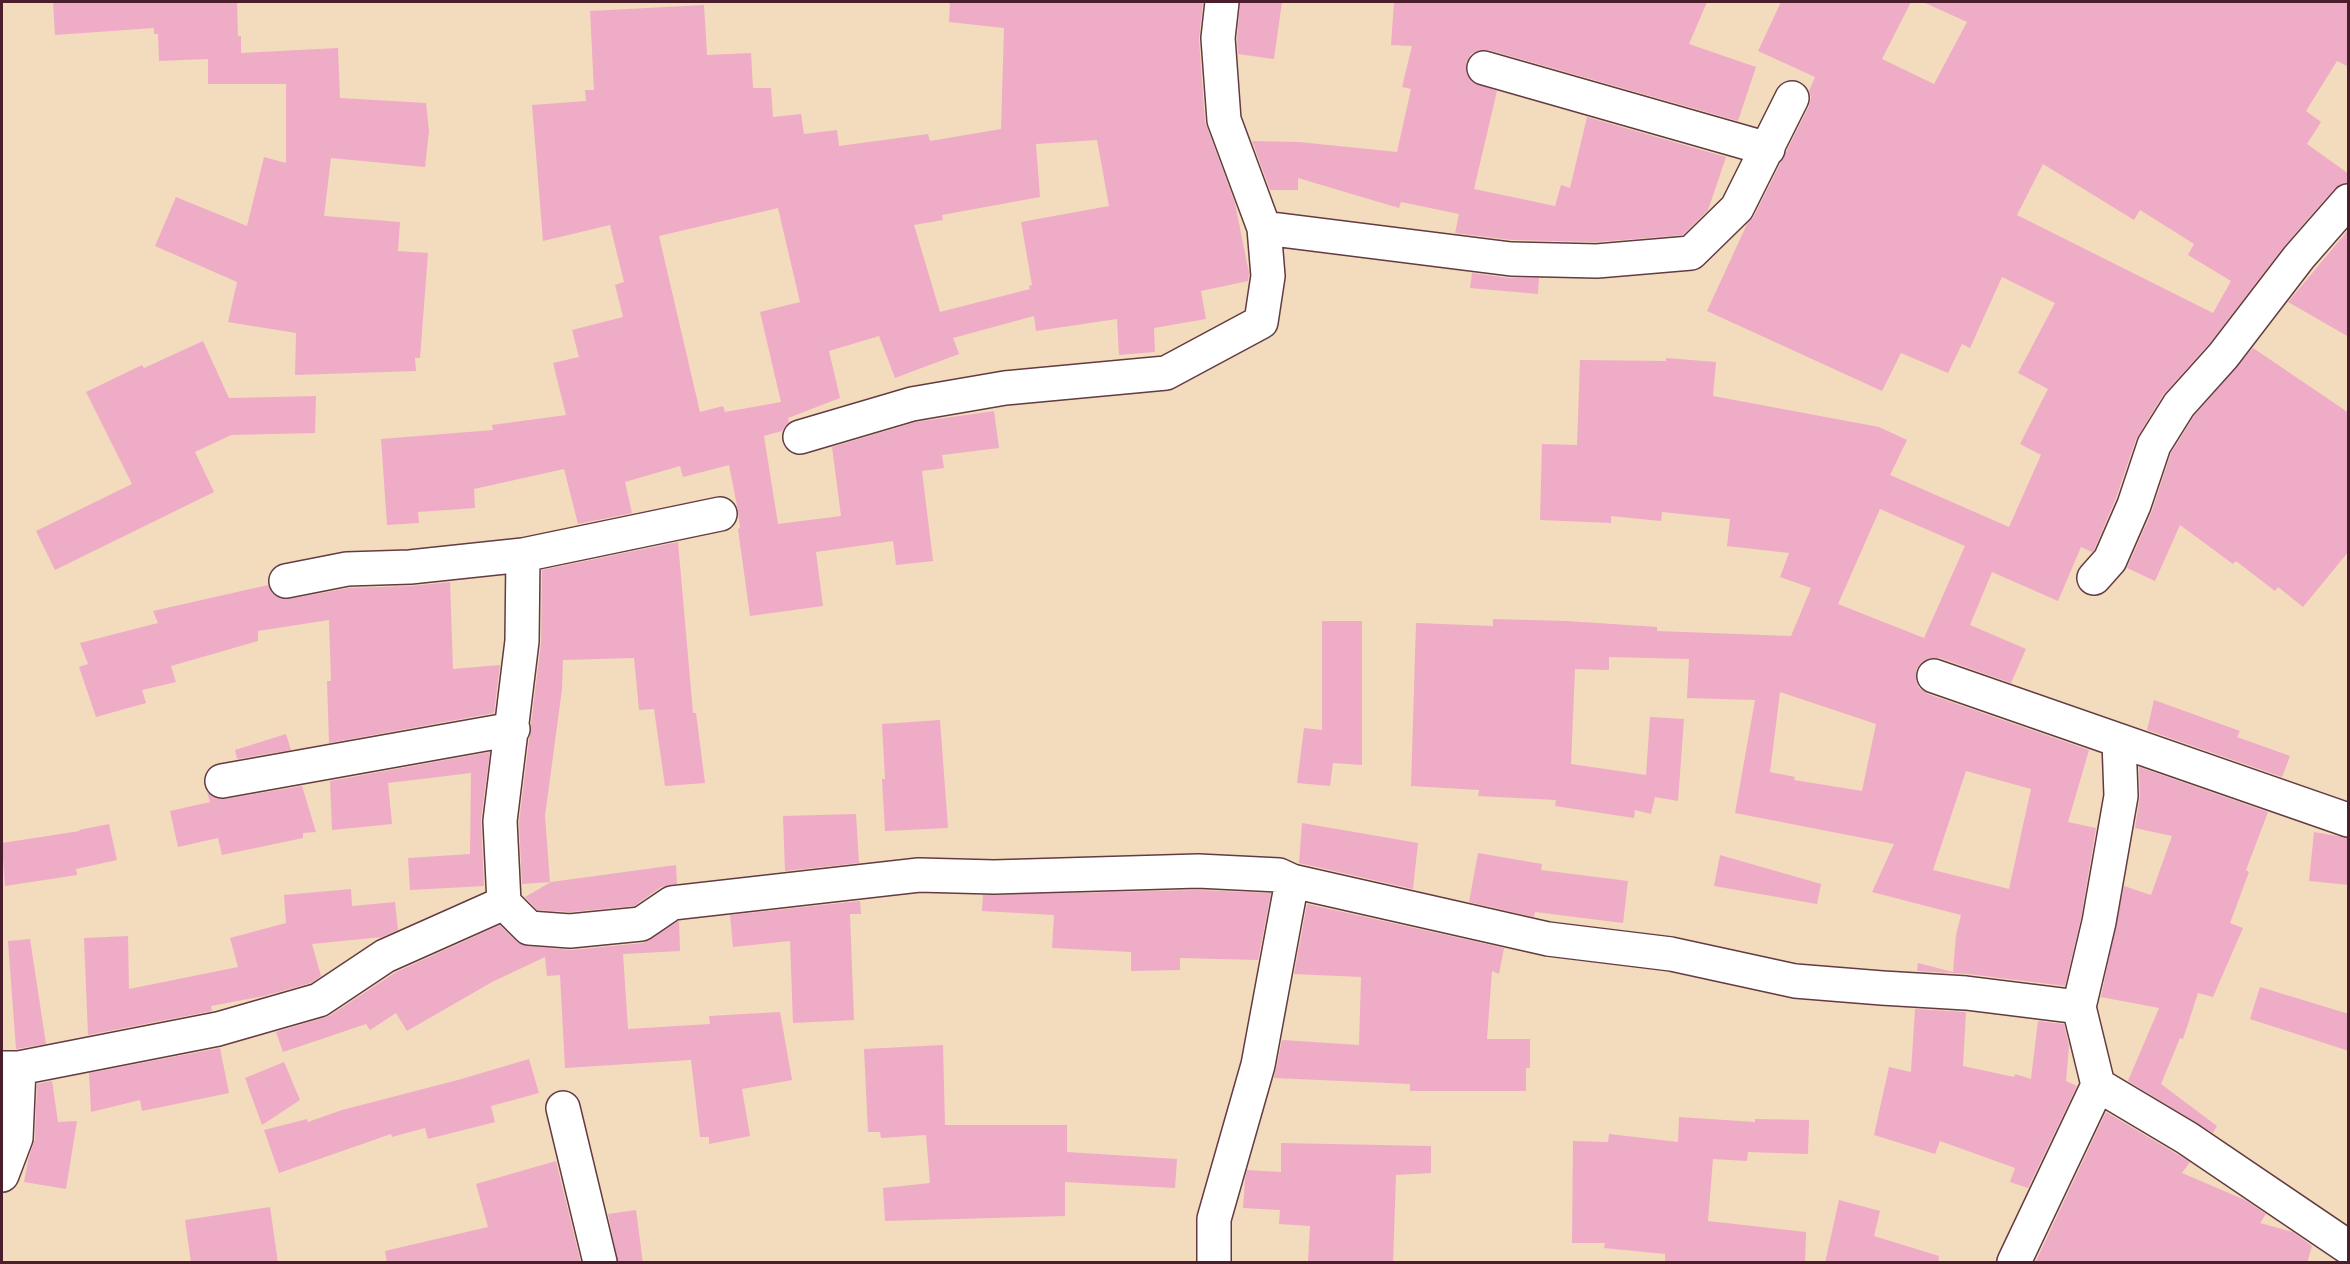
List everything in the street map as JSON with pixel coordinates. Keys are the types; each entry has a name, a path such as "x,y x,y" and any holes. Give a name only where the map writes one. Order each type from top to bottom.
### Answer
{"street":[{"path":"800,437 912,404 1005,388 1166,373 1261,322 1268,276 1264,228 1224,120 1218,38 1222,2"},
{"path":"1484,68 1767,149"},
{"path":"1264,228 1511,259 1597,261 1691,253 1737,208 1792,98"},
{"path":"2094,578 2110,560 2134,504 2154,445 2179,405 2223,356 2299,257 2349,201"},
{"path":"286,581 346,569 410,567 523,555 720,514"},
{"path":"523,555 522,641 500,821 504,903 529,928 570,931 641,924 672,903 919,874 994,877 1198,871 1279,875 1292,881 1548,939 1671,954 1795,981 1966,993 2079,1007"},
{"path":"1935,676 2349,820"},
{"path":"222,781 513,729"},
{"path":"2014,1263 2098,1085 2079,1007 2099,922 2121,796 2119,741"},
{"path":"1214,1263 1215,1218 1258,1065 1292,881"},
{"path":"2,1175 16,1138 10,1068 218,1029 320,1000 385,956 504,903"},
{"path":"2098,1085 2187,1138 2349,1247"},
{"path":"563,1108 600,1263"}],"building":[{"path":"53,2 237,2 241,53 338,48 340,98 426,103 429,131 425,167 331,158 324,216 400,222 398,251 428,253 420,358 415,358 416,371 295,375 296,333 228,322 237,282 155,246 176,197 247,226 264,157 286,163 286,84 208,84 208,59 159,61 158,34 154,34 154,28 55,35"},
{"path":"950,2 1203,2 1199,39 1205,122 1235,203 1249,273 1248,281 1201,291 1206,319 1154,328 1155,352 1119,355 1117,319 1036,331 1034,316 953,338 959,354 895,378 879,336 829,351 840,398 788,418 789,422 782,431 764,436 778,524 841,516 832,447 916,422 994,411 999,448 942,455 944,468 922,471 933,561 896,565 893,541 816,552 823,606 750,616 738,529 740,528 738,511 729,465 683,477 680,466 625,482 632,513 578,524 564,469 474,489 475,508 418,512 419,523 387,525 381,439 493,430 492,425 566,415 553,363 579,357 572,330 623,317 615,285 624,282 610,225 543,241 532,105 586,101 585,90 594,90 590,11 704,5 707,55 751,53 753,88 771,88 773,117 801,114 804,134 837,130 839,146 928,134 930,141 1001,129 1004,28 949,22","holes":["1097,140 1109,206 1021,222 1032,285 1029,286 1030,289 940,312 914,225 943,220 942,215 1040,197 1036,144","778,208 800,302 760,312 781,402 725,412 723,406 700,412 659,236"]},
{"path":"1240,2 1282,2 1274,59 1238,54"},
{"path":"1394,2 1707,2 1689,44 1756,67 1738,121 1489,50 1480,50 1471,54 1466,62 1466,72 1471,81 1497,91 1474,189 1555,206 1561,185 1570,188 1587,117 1726,157 1708,210 1683,235 1596,242 1512,240 1455,233 1459,214 1401,202 1399,208 1298,178 1298,190 1270,190 1252,141 1299,142 1397,152 1411,89 1402,87 1412,46 1391,45"},
{"path":"1781,2 1911,2 1882,59 1934,84 1967,22 1923,2 2349,2 2349,67 2337,61 2306,111 2321,122 2307,144 2349,174 2349,183 2341,184 2334,189 2285,245 2209,344 2163,395 2136,439 2116,498 2094,550 2092,552 2081,547 2058,601 1992,572 1970,625 2026,649 2011,683 1940,658 1922,661 1916,670 1919,688 1928,694 2089,750 2068,822 2096,828 2081,918 2065,986 1968,974 1917,971 1918,963 1953,972 1956,935 1961,915 1872,892 1894,844 1735,813 1755,700 1687,698 1689,659 1609,657 1609,670 1575,669 1571,764 1646,775 1650,717 1684,719 1678,801 1655,797 1651,814 1635,810 1634,818 1555,806 1556,800 1478,796 1479,790 1411,786 1416,623 1493,626 1493,619 1567,621 1657,627 1657,631 1791,636 1811,588 1780,577 1789,553 1727,546 1730,519 1662,512 1661,521 1611,516 1611,523 1540,520 1542,444 1577,445 1580,360 1666,361 1666,358 1716,362 1713,396 1879,427 1907,440 1890,475 2009,527 2041,455 2020,444 2048,389 2018,373 2055,303 2002,277 1970,348 1962,344 1948,373 1901,353 1882,391 1707,311 1747,224 1754,216 1809,106 1811,97 1809,91 1815,77 1758,51","holes":["2043,164 2134,220 2140,210 2194,244 2188,255 2231,281 2213,313 2017,215","1880,509 1965,546 1924,638 1838,604","1780,692 1876,724 1862,791 1794,780 1795,777 1770,772","1966,771 2031,789 2009,889 1933,870"]},
{"path":"2349,229 2349,337 2288,302"},
{"path":"1472,273 1509,278 1539,278 1538,294 1470,288"},
{"path":"203,341 229,398 316,396 315,433 231,435 195,452 214,492 55,570 36,531 132,484 86,392 142,365 144,368"},
{"path":"2253,348 2349,413 2349,551 2303,607 2278,587 2275,591 2236,561 2233,564 2180,525 2155,581 2127,568 2152,511 2171,453 2194,416"},
{"path":"678,542 693,713 696,713 705,783 665,786 654,709 639,710 634,658 563,660 562,689 545,816 550,882 522,884 519,822 541,643 542,570"},
{"path":"450,582 453,669 500,665 494,713 329,743 327,681 331,681 329,620 258,631 258,641 171,666 176,682 142,690 146,703 96,717 79,667 88,664 80,643 158,623 153,611 268,585 272,593 279,598 289,599 349,588"},
{"path":"1322,621 1362,621 1362,765 1333,763 1330,786 1297,783 1304,728 1322,730"},
{"path":"2154,700 2240,731 2237,737 2290,756 2282,777 2147,730"},
{"path":"940,720 948,828 885,831 882,724"},
{"path":"286,734 291,750 237,759 235,750"},
{"path":"490,752 481,819 484,886 410,890 408,858 470,854 471,773 388,783 392,824 332,830 330,781"},
{"path":"2139,767 2268,812 2246,870 2249,872 2230,923 2243,928 2213,997 2198,993 2183,1039 2180,1038 2161,1084 2217,1126 2213,1133 2128,1081 2159,1008 2101,997 2124,886 2151,895 2172,836 2135,828 2140,796"},
{"path":"302,786 316,832 303,833 303,838 222,855 218,838 178,847 170,811 210,802 207,792 215,798 225,799"},
{"path":"856,814 859,863 785,871 783,816"},
{"path":"1302,823 1418,843 1413,889 1299,863"},
{"path":"109,824 117,860 76,869 77,875 5,886 2,843 80,831"},
{"path":"2314,832 2349,838 2349,885 2309,881"},
{"path":"1478,853 1542,864 1541,870 1628,881 1623,923 1535,912 1534,917 1469,902"},
{"path":"1720,855 1821,884 1817,904 1714,886"},
{"path":"676,865 677,884 661,887 634,906 570,912 537,910 525,897 551,882"},
{"path":"351,889 352,906 395,902 398,930 382,937 312,944 321,976 311,983 264,996 211,1006 212,1011 88,1035 84,938 128,936 129,989 238,967 230,938 286,923 284,895"},
{"path":"1198,890 1271,893 1258,960 1180,958 1180,970 1131,971 1131,952 1052,948 1054,915 982,911 983,895"},
{"path":"860,901 861,914 850,914 854,1020 793,1023 790,941 733,947 730,915"},
{"path":"1307,904 1504,948 1499,974 1492,971 1487,1039 1530,1039 1530,1068 1526,1068 1526,1091 1410,1091 1410,1084 1274,1078 1282,1040 1359,1045 1361,977 1294,974"},
{"path":"679,921 680,951 623,954 628,1029 710,1024 709,1016 780,1012 792,1080 742,1089 750,1136 709,1144 709,1137 700,1137 691,1060 565,1068 560,975 547,976 545,957 492,982 407,1031 396,1013 370,1030 366,1024 283,1052 276,1032 329,1016 396,972 500,925 516,941 527,946 572,950 643,943"},
{"path":"30,939 46,1044 16,1049 8,941"},
{"path":"2260,987 2349,1014 2349,1051 2250,1019"},
{"path":"1915,1009 1966,1012 1963,1066 2014,1077 2015,1074 2031,1079 2038,1021 2064,1024 2069,1046 2066,1081 2077,1086 2028,1188 2010,1182 2015,1168 1940,1141 1935,1154 1874,1135 1889,1067 1911,1072"},
{"path":"943,1045 945,1125 1067,1125 1067,1152 1177,1159 1175,1188 1065,1182 1065,1216 885,1221 883,1188 930,1183 926,1135 881,1138 880,1132 868,1132 864,1049"},
{"path":"220,1048 229,1093 142,1111 140,1100 91,1112 89,1073"},
{"path":"529,1059 539,1093 491,1106 495,1122 428,1139 425,1128 392,1137 391,1134 279,1173 264,1130 307,1119 308,1122 342,1110"},
{"path":"284,1062 300,1100 262,1125 245,1078"},
{"path":"52,1081 58,1122 77,1121 66,1189 24,1182 35,1139 37,1084"},
{"path":"2106,1112 2190,1162 2182,1173 2245,1200 2266,1214 2260,1223 2293,1232 2312,1246 2307,1263 2035,1263"},
{"path":"1679,1117 1755,1122 1755,1119 1809,1120 1808,1154 1748,1152 1747,1161 1713,1159 1708,1221 1806,1232 1805,1263 1665,1261 1665,1254 1604,1248 1605,1243 1572,1243 1573,1141 1608,1142 1609,1134 1678,1142"},
{"path":"1281,1143 1431,1146 1431,1173 1396,1175 1393,1263 1308,1261 1310,1226 1279,1224 1280,1210 1243,1208 1247,1170 1281,1172"},
{"path":"556,1161 581,1263 387,1263 385,1251 488,1227 476,1184"},
{"path":"1839,1200 1880,1211 1874,1236 1939,1256 1938,1263 1825,1263"},
{"path":"270,1207 278,1263 191,1263 185,1220"},
{"path":"636,1210 643,1263 618,1263 608,1214"}]}
